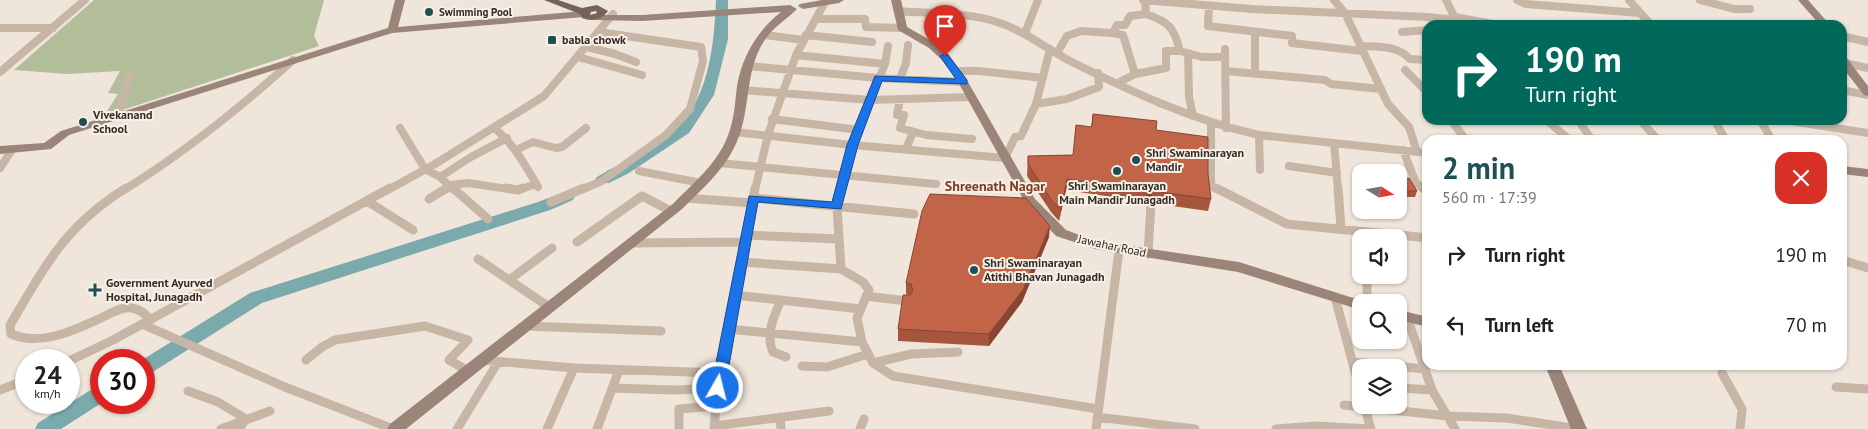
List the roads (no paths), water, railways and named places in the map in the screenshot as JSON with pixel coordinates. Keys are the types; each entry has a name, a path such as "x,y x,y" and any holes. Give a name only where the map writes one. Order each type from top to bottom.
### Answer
{"main road":[{"path":"549,0 595,11"}],"street":[{"path":"0,72 85,0"},
{"path":"392,30 400,0"},
{"path":"0,150 48,146 65,133 392,30 595,11 643,16 752,9 839,0"},
{"path":"1025,33 1038,0"},
{"path":"1146,14 1144,0 1183,1 1209,6 1477,20"},
{"path":"1334,0 1345,12 1388,104 1409,127 1417,152"},
{"path":"1446,0 1458,20"},
{"path":"1517,0 1526,4 1640,13"},
{"path":"1629,0 1646,20"},
{"path":"1700,0 1734,8 1750,9"},
{"path":"1803,0 1821,20"},
{"path":"825,2 796,55 768,135 752,200 719,373 714,427 829,411"},
{"path":"294,60 248,101 166,162 103,203 75,227 45,266 10,325 11,334 15,338 25,340 52,338 123,308 139,308 146,322 285,387 394,429 412,422 468,371 671,211 701,183 719,163 733,139 748,66 765,35 778,18 795,5"},
{"path":"816,19 865,19 866,27 902,28 898,5 987,19 1025,33 1053,51 1167,107 1226,128 1259,135 1422,152"},
{"path":"1209,6 1208,26 1292,36 1292,43 1361,48 1391,48 1405,52 1410,59 1422,60"},
{"path":"80,355 146,322 426,169 544,96 599,32 595,11"},
{"path":"1113,33 1117,25 1125,25 1130,16 1146,14 1168,22 1184,52 1193,116"},
{"path":"0,28 52,28"},
{"name":"Jawahar Road","path":"902,28 940,51 956,71 1005,158 1025,201 1060,233 1081,242 1119,250 1239,267 1352,303"},
{"path":"1402,32 1422,30"},
{"path":"735,132 852,145 1005,158 1015,137 1021,136 1036,104 1053,51 1067,36 1081,31 1123,35 1135,74"},
{"path":"551,202 602,181 666,135 690,109 703,61 701,47 599,32"},
{"path":"1255,32 1256,73"},
{"path":"765,35 872,42"},
{"path":"1847,37 1868,42"},
{"path":"900,79 906,63 908,45"},
{"path":"841,269 837,206 852,145 885,64 888,46"},
{"path":"587,47 610,52 636,62"},
{"path":"1225,49 1226,128"},
{"path":"1118,83 1135,74 1166,68 1166,51 1184,52 1202,57 1225,57"},
{"path":"796,55 885,64"},
{"path":"578,57 642,75"},
{"path":"1847,62 1868,68"},
{"path":"1847,65 1868,94"},
{"path":"748,66 792,68 878,78 963,82"},
{"path":"1405,70 1422,87"},
{"path":"956,71 979,71 1043,78"},
{"path":"1226,71 1325,80 1331,84 1381,89"},
{"path":"1036,104 1067,99 1099,87 1098,73"},
{"path":"118,116 130,75"},
{"path":"743,90 870,100 972,97"},
{"path":"1847,91 1868,94"},
{"path":"900,99 897,115 904,115 900,128 926,135 972,139"},
{"path":"772,120 859,130"},
{"path":"1211,123 1211,186 1287,224 1352,230"},
{"path":"1550,125 1563,135"},
{"path":"1644,125 1654,135"},
{"path":"1717,125 1723,135"},
{"path":"1816,125 1868,133"},
{"path":"400,128 426,169 440,177 488,219"},
{"path":"429,199 450,186 468,183 518,190 536,185 516,150 507,138 494,128"},
{"path":"516,150 533,142 556,148 562,147 586,128"},
{"path":"906,150 913,132"},
{"path":"1259,135 1260,170"},
{"path":"440,177 471,157 507,138"},
{"path":"1334,143 1341,228"},
{"path":"0,168 12,150"},
{"path":"1403,150 1416,183 1422,188"},
{"path":"719,163 761,165 844,176 936,184"},
{"path":"1289,166 1337,173"},
{"path":"639,171 701,183"},
{"path":"1847,171 1868,173"},
{"path":"577,242 642,196 671,211"},
{"path":"686,198 752,200 914,214"},
{"path":"367,201 413,230"},
{"path":"1148,254 1151,202"},
{"path":"1407,236 1422,238"},
{"path":"630,243 745,238 839,239"},
{"path":"510,280 552,248"},
{"path":"1096,429 1119,250"},
{"path":"478,258 549,307"},
{"path":"741,262 841,269 863,282 869,290 857,318 862,342 871,359 893,376 1195,429"},
{"path":"1847,262 1868,268"},
{"path":"734,295 861,309"},
{"path":"866,296 907,301"},
{"path":"1335,298 1352,362"},
{"path":"781,300 770,333 770,348 773,352 786,357"},
{"path":"1407,317 1422,321"},
{"path":"306,360 322,347 335,340 425,326 468,340 449,360 468,371"},
{"path":"525,326 661,331"},
{"path":"1407,326 1422,362"},
{"path":"728,329 862,342"},
{"path":"802,366 827,366 911,354 958,352"},
{"path":"482,360 574,368 719,373"},
{"path":"457,429 498,362"},
{"path":"1407,367 1422,369"},
{"path":"546,429 574,368"},
{"path":"597,429 619,370"},
{"path":"1425,370 1432,390 1456,429"},
{"path":"1554,370 1579,429"},
{"path":"1722,374 1742,409 1740,429"},
{"path":"0,390 15,384"},
{"path":"612,388 675,390 718,388"},
{"path":"1407,388 1432,390"},
{"path":"1836,388 1868,389"},
{"path":"188,391 218,402 246,419"},
{"path":"1344,405 1352,405"},
{"path":"679,429 680,409 716,406"},
{"path":"221,429 270,411"},
{"path":"1407,411 1448,416 1507,418 1579,429"},
{"path":"1276,429 1316,426 1370,429 1366,414"},
{"path":"780,417 781,429"},
{"path":"239,429 246,419"}],"waterway":[{"path":"603,179 624,170 684,130 707,95 721,39 722,0"},
{"path":"155,361 256,298 544,206 567,196"},
{"path":"45,429 90,401"}],"place":[{"name":"Swimming Pool","path":"429,12"},
{"name":"babla chowk","path":"552,40"},
{"name":"Vivekanand School","path":"83,122"},
{"name":"Shri Swaminarayan Mandir","path":"1136,160"},
{"name":"Shri Swaminarayan Main Mandir Junagadh","path":"1117,171"},
{"name":"Shri Swaminarayan Atithi Bhavan Junagadh","path":"974,270"},
{"name":"Government Ayurved Hospital, Junagadh","path":"95,290"}],"district":[{"name":"Shreenath Nagar","path":"995,186"}]}
